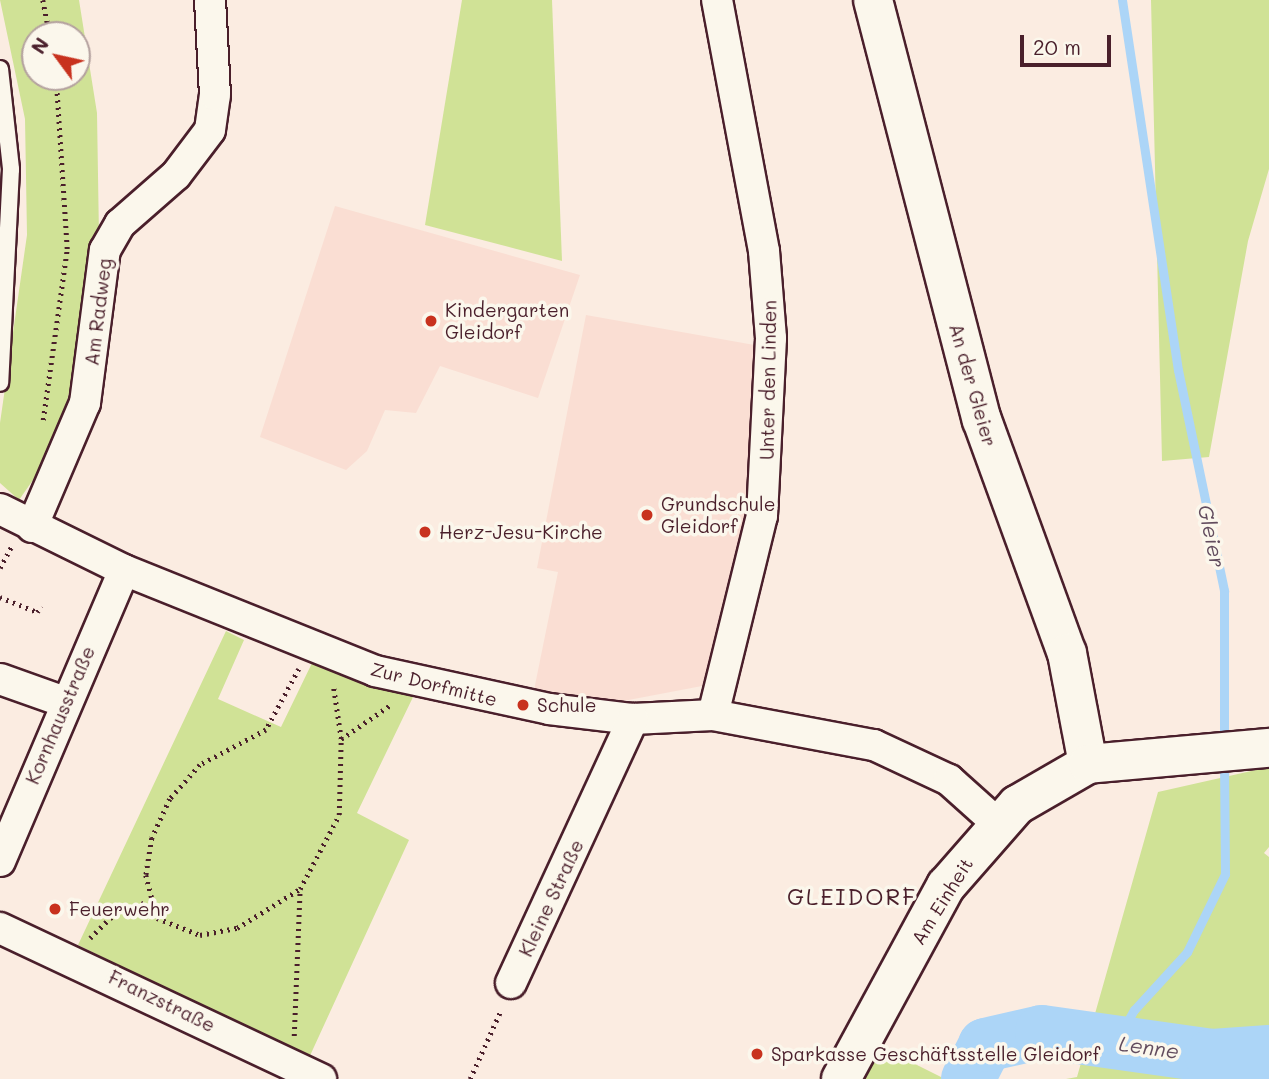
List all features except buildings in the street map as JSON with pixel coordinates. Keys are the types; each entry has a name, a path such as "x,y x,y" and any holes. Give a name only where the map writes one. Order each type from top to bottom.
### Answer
{"main road":[{"name":"An der Gleier","path":"873,0 978,408 1067,653 1088,764"},
{"path":"1088,764 1266,748"},
{"name":"Am Einheit","path":"841,1079 932,910 997,823 1035,792 1088,764"}],"street":[{"name":"Am Radweg","path":"32,527 85,403 106,250 120,224 176,175 210,130 215,95 210,0"},
{"name":"Unter den Linden","path":"713,715 762,516 771,338 762,238 717,0"},
{"name":"Zur Dorfmitte","path":"0,509 124,570 318,650 421,685 634,719 713,715 895,752 971,794 997,823"},
{"name":"Kornhausstraße","path":"0,861 65,702 124,570"},
{"path":"0,679 65,702"},
{"name":"Kleine Straße","path":"511,983 634,719"},
{"name":"Franzstraße","path":"0,928 321,1079"}],"lane":[{"path":"0,69 11,169 0,383"}],"path":[{"path":"43,0 47,21"},
{"path":"42,424 67,249 57,91"},
{"path":"0,597 37,612 41,607"},
{"path":"293,1065 300,888 338,815 341,739 318,650"},
{"path":"300,888 237,928 200,934 164,924 148,901 147,855 170,799 200,765 266,730 318,650"},
{"path":"341,739 421,685"},
{"path":"90,938 110,919 148,901"},
{"path":"470,1079 511,983"}],"shaded area":[{"name":"Kindergarten Gleidorf","path":"335,206 580,275 538,398 440,366 416,413 385,410 367,451 346,470 260,437"},
{"name":"Grundschule Gleidorf","path":"586,315 760,346 754,462 738,569 702,686 618,702 534,690 558,572 537,568"}],"green space":[{"path":"0,0 79,0 82,21 21,21 21,91 91,91 91,75 97,113 99,237 74,372 56,447 19,500 0,483 0,423 27,235 25,119"},
{"path":"462,0 552,0 562,261 425,225"},
{"path":"1151,0 1269,0 1269,169 1248,241 1209,457 1162,461"},
{"path":"226,631 244,640 218,699 281,727 313,661 414,695 357,813 409,840 308,1060 78,945"},
{"path":"1269,767 1269,847 1264,853 1269,857 1269,1079 1066,1079 1077,1077 1158,792"},
{"path":"879,1046 945,1079 862,1079"}],"waterway":[{"name":"Gleier","path":"1122,0 1178,370 1224,591 1224,742"},
{"name":"Gleier","path":"1115,1044 1134,1010 1187,952 1225,874 1224,759"},
{"name":"Lenne","path":"968,1079 985,1045 1042,1032 1212,1056 1269,1052"}],"place":[{"name":"Kindergarten Gleidorf","path":"431,321"},
{"name":"Grundschule Gleidorf","path":"647,515"},
{"name":"Herz-Jesu-Kirche","path":"425,532"},
{"name":"Schule","path":"523,705"},
{"name":"Feuerwehr","path":"55,909"},
{"name":"Sparkasse Geschäftsstelle Gleidorf","path":"757,1054"}],"district":[{"name":"GLEIDORF","path":"852,896"}]}
